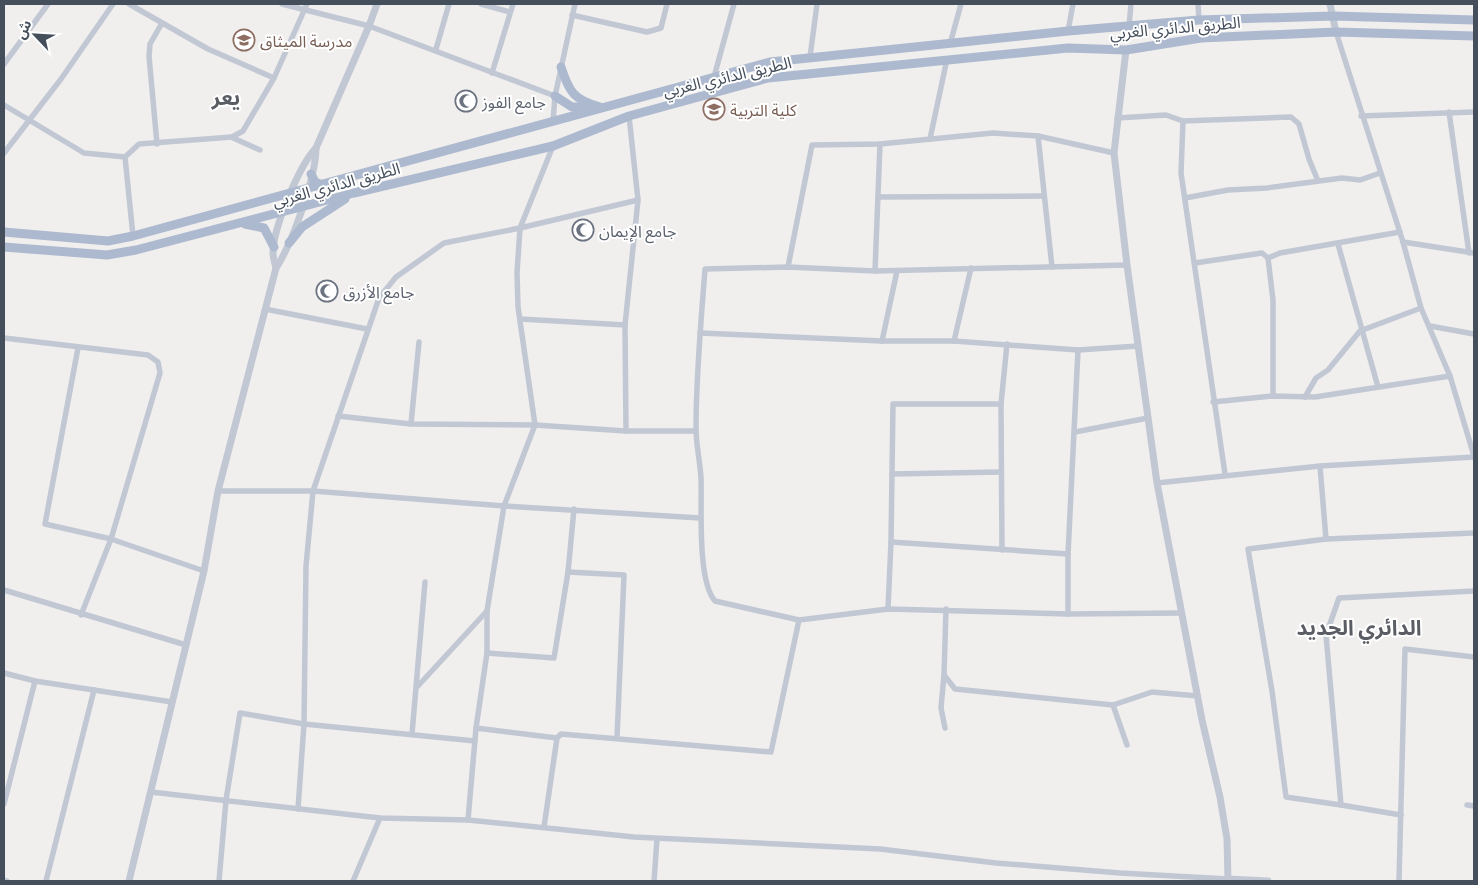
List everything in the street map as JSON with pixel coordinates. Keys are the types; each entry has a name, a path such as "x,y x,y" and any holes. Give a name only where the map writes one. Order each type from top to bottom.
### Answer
{"main road":[{"name":"الطريق الدائري الغربي","path":"4,232 108,241 133,236 770,62 1068,31 1199,20 1333,16 1474,20"},
{"path":"1199,20 1201,38"},
{"name":"الطريق الدائري الغربي","path":"4,247 107,255 136,250 282,214 354,193 553,146 629,116 711,92 768,78 1068,48 1126,50 1201,38 1336,32 1474,36"},
{"path":"947,59 950,44"},
{"path":"561,67 567,85 581,102 600,107"},
{"path":"711,92 714,77"},
{"path":"555,96 572,107 600,107"},
{"path":"311,174 314,182 322,185"},
{"path":"289,243 302,226 354,193"},
{"path":"242,224 264,228 274,247"}],"street":[{"path":"4,64 48,4"},
{"path":"4,154 113,4"},
{"path":"129,4 208,48 274,78"},
{"path":"282,4 369,26 436,49 492,73 555,96"},
{"path":"4,105 29,122 84,153 125,157 139,144 231,137 243,131 274,78 307,4"},
{"path":"129,881 204,571 218,491 276,268 289,243 302,208 316,148 377,4"},
{"path":"436,49 449,4"},
{"path":"481,4 510,12"},
{"path":"492,73 513,4"},
{"path":"552,121 555,96 575,4"},
{"path":"572,15 647,32 661,28 668,4"},
{"path":"714,77 734,4"},
{"path":"810,57 817,4"},
{"path":"950,44 961,4"},
{"path":"1068,31 1073,4"},
{"path":"1129,26 1131,4"},
{"path":"1198,4 1199,20"},
{"path":"1158,483 1225,474 1474,456 1450,376 1421,308 1400,232 1361,116 1336,32 1330,4"},
{"path":"157,144 149,56 150,44 162,23"},
{"path":"1126,50 1114,153 1127,266 1158,483 1181,613 1220,797 1226,840 1228,880"},
{"path":"930,139 947,59"},
{"path":"1403,242 1472,253 1448,112"},
{"path":"1361,116 1474,112"},
{"path":"1117,118 1166,115 1182,121 1291,118 1299,124 1309,159 1318,181"},
{"path":"626,431 625,325 638,200 629,116"},
{"path":"1182,121 1181,173 1225,474"},
{"path":"788,267 812,146 880,144 994,134 1038,136 1114,153"},
{"path":"1038,136 1052,267"},
{"path":"231,137 260,150"},
{"path":"875,271 880,144"},
{"path":"468,820 476,728 487,653 487,611 504,506 535,425 520,319 517,273 520,228 553,146"},
{"path":"276,268 273,253 282,214 308,157 316,148"},
{"path":"125,157 133,236"},
{"path":"1185,198 1228,190 1267,188 1342,178 1360,180 1380,173"},
{"path":"879,197 1043,196"},
{"path":"298,809 304,724 306,566 313,491 379,298 396,276 444,243 520,228 638,200"},
{"path":"1268,258 1280,253 1400,232"},
{"path":"1338,244 1360,330 1378,388"},
{"path":"1195,263 1262,253 1268,258 1273,300 1272,396"},
{"path":"1127,266 897,271 788,267 705,269 696,431 701,478 700,518 709,594 715,601 799,620 888,609 946,609 1068,614 1181,613"},
{"path":"954,341 971,268"},
{"path":"882,341 897,271"},
{"path":"1305,397 1316,378 1328,370 1360,330 1421,308"},
{"path":"265,309 367,329"},
{"path":"520,319 625,325"},
{"path":"1430,326 1474,334"},
{"path":"700,332 882,341 954,341 1078,350 1138,346"},
{"path":"4,338 148,355 158,362 160,373 111,539 81,615"},
{"path":"412,424 419,342"},
{"path":"1002,550 1001,404 1007,344"},
{"path":"78,348 45,524 111,539 204,571"},
{"path":"1068,614 1068,554 1078,350"},
{"path":"1213,402 1272,396 1305,397 1378,388 1450,376"},
{"path":"888,609 893,404 1001,404"},
{"path":"338,416 412,424 535,425 626,431 696,431"},
{"path":"1075,432 1148,418"},
{"path":"1320,466 1326,539"},
{"path":"892,474 1001,472"},
{"path":"218,491 313,491 504,506 700,518"},
{"path":"487,653 554,658 568,572 574,509"},
{"path":"1401,815 1286,797 1272,691 1248,550 1326,539 1474,533"},
{"path":"891,542 1068,554"},
{"path":"568,572 624,575 617,738"},
{"path":"412,734 425,582"},
{"path":"4,590 81,615 186,644"},
{"path":"1340,805 1326,635 1340,598 1474,591"},
{"path":"945,728 941,708 946,609"},
{"path":"417,687 487,611"},
{"path":"544,828 556,738 561,734 771,752 799,620"},
{"path":"1399,881 1405,649 1474,656"},
{"path":"4,673 36,681 172,702"},
{"path":"944,675 955,689 1113,704 1152,692 1198,696"},
{"path":"4,804 36,681"},
{"path":"46,881 94,690"},
{"path":"1113,704 1127,745"},
{"path":"219,881 226,800 240,713 304,724 475,742"},
{"path":"476,728 556,738"},
{"path":"151,792 380,818 468,820 657,839 880,849 996,863 1120,873 1268,881"},
{"path":"1466,805 1474,806"},
{"path":"353,881 380,818"},
{"path":"654,881 657,839"}],"place":[{"name":"مدرسة الميثاق","path":"244,40"},
{"name":"جامع الفوز","path":"466,101"},
{"name":"كلية التربية","path":"714,109"},
{"name":"جامع الإيمان","path":"583,230"},
{"name":"جامع الأزرق","path":"327,291"}],"district":[{"name":"يعر","path":"226,96"},
{"name":"الدائري الجديد","path":"1359,626"}]}
